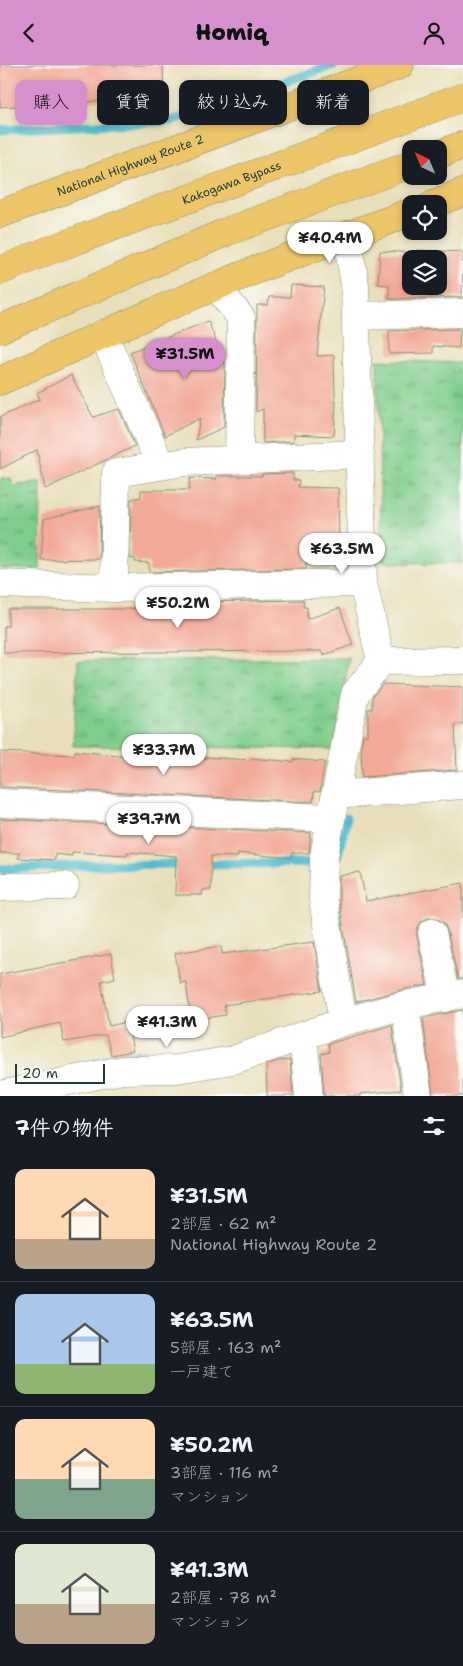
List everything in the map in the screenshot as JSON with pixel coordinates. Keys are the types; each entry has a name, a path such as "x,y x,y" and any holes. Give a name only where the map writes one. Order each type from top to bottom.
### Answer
{"highway":[{"name":"National Highway Route 2","path":"0,214 348,73 400,65"},
{"name":"Kakogawa Bypass","path":"0,271 44,252 463,97"},
{"path":"448,151 463,145"},
{"path":"0,329 226,232 402,167"},
{"path":"447,198 463,192"},
{"path":"0,381 103,334 308,249 402,215"},
{"path":"0,344 226,232"},
{"path":"0,263 44,252"}],"street":[{"path":"347,236 355,285 363,583 381,661"},
{"path":"217,287 241,318 239,459"},
{"path":"356,316 463,313"},
{"path":"103,334 154,450"},
{"path":"114,588 116,473 185,462 360,454"},
{"path":"0,584 114,588 363,583"},
{"path":"381,661 463,660"},
{"path":"343,1022 323,899 324,861 355,694 381,661"},
{"path":"0,803 333,806 463,785"},
{"path":"0,887 65,886"},
{"path":"0,1095 122,1070 177,1069 232,1060 343,1022 405,1005 454,996 432,933"},
{"path":"405,1005 418,1096"},
{"path":"303,1036 310,1096"}],"green space":[{"path":"377,360 463,363 463,563 389,563 382,560"},
{"path":"11,478 13,486 41,482 40,569 0,569 0,479"},
{"path":"349,658 334,749 73,746 78,661"}],"building":[{"path":"0,65 163,65 163,80 97,80 97,101 87,102 87,80 15,80 15,106 0,107"},
{"path":"380,251 402,252 402,295 447,295 447,251 463,252 462,297 389,299 389,285 378,284"},
{"path":"291,285 324,287 317,356 334,355 336,401 334,436 294,434 294,441 263,443 263,409 256,412 257,305 268,305 269,297 290,297"},
{"path":"208,321 225,364 224,427 196,440 200,418 165,436 130,352"},
{"path":"460,329 459,348 433,346 433,353 389,354 389,331"},
{"path":"71,375 93,417 119,409 135,446 45,489 37,450 0,469 0,417 40,399 37,393"},
{"path":"293,473 293,480 299,480 298,487 338,488 339,547 307,549 306,569 149,572 149,563 135,562 135,558 130,559 131,499 141,497 141,490 189,490 190,478 217,479 216,476 262,476 262,474"},
{"path":"100,506 99,559 41,560 44,519"},
{"path":"304,600 303,607 307,607 307,619 340,608 353,645 323,655 321,651 4,653 4,626 8,626 8,609 125,609 149,608 149,603"},
{"path":"383,684 463,687 463,724 455,724 457,770 362,777 361,746 363,735 368,735 368,709 372,709 372,697"},
{"path":"75,751 162,759 162,756 206,759 206,757 252,760 252,758 293,762 293,759 325,762 320,792 314,791 313,802 0,787 0,752 74,755"},
{"path":"0,819 311,833 309,853 292,853 291,858 238,853 238,857 211,856 211,890 203,890 202,895 175,895 176,856 127,852 127,855 72,852 72,856 55,854 55,860 18,858 19,853 0,853"},
{"path":"360,872 366,901 463,883 463,979 458,979 444,923 436,918 428,918 421,922 417,929 427,985 356,1002 339,902 339,876"},
{"path":"314,942 322,991 224,1005 226,1015 191,1020 186,982 180,983 175,953 221,946 222,954"},
{"path":"111,954 115,978 101,981 109,1026 127,1022 133,1051 111,1055 106,1035 64,1042 60,1023 0,1037 0,974"},
{"path":"463,1010 463,1096 433,1096 423,1018"},
{"path":"392,1025 401,1090 360,1094 360,1096 324,1096 321,1054 329,1052 328,1044"},
{"path":"290,1060 293,1096 267,1096 266,1065"}],"waterway":[{"path":"0,130 171,121 334,65"},
{"path":"200,864 309,863 338,855 346,818"},
{"path":"0,869 187,864"},
{"path":"92,1064 125,1055 145,1054"}]}
